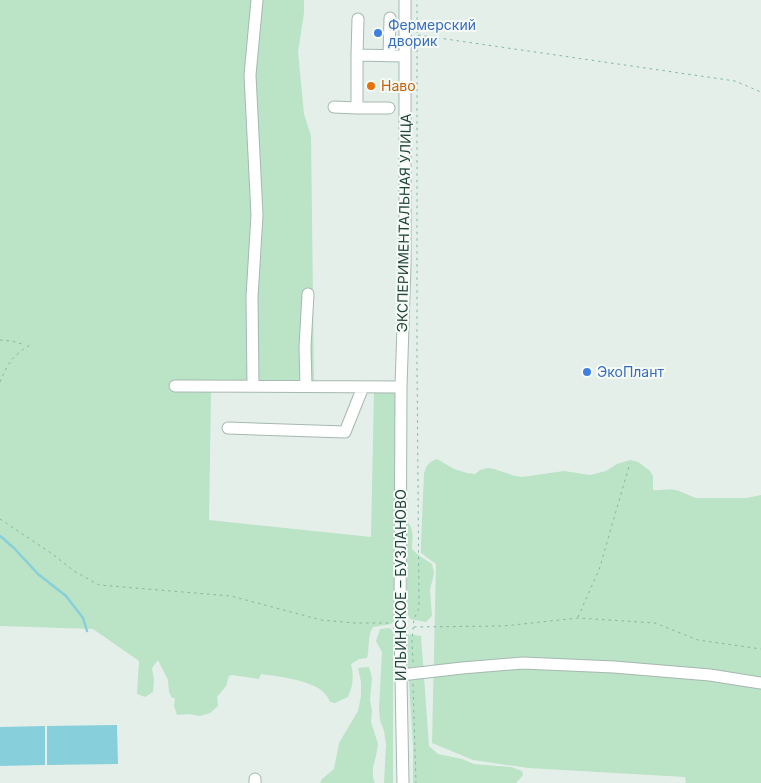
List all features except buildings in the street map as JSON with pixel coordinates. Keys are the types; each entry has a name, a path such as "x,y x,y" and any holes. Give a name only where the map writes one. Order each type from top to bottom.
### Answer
{"street":[{"path":"253,386 252,297 256,214 250,75 257,0"},
{"name":"ЭКСПЕРИМЕНТАЛЬНАЯ УЛИЦА","path":"401,387 405,265 405,0"},
{"path":"389,56 390,18"},
{"path":"357,108 358,19"},
{"path":"357,55 405,56"},
{"path":"334,107 389,108"},
{"path":"306,386 305,347 308,294"},
{"path":"175,386 401,387"},
{"path":"228,428 345,432 362,387"},
{"name":"ИЛЬИНСКОЕ – БУЗЛАНОВО","path":"401,387 400,623 407,674 403,783"},
{"path":"407,674 523,663 614,667 710,675 761,683"}],"path":[{"path":"416,783 407,674 414,620 419,608 417,0"},
{"path":"405,35 417,35 561,55 735,81 761,92"},
{"path":"0,340 22,344"},
{"path":"0,382 14,357 30,345"},
{"path":"578,618 599,570 630,463"},
{"path":"0,518 51,553 74,572 99,585 231,596 321,620 354,623 400,623"},
{"path":"413,627 504,626 578,618 655,623 698,640 761,649"}],"green space":[{"path":"0,0 304,0 298,52 304,114 311,136 314,383 395,381 395,619 391,624 373,627 370,634 367,658 359,659 351,664 352,681 348,697 335,703 330,702 321,690 296,680 261,674 259,679 232,675 229,676 226,686 217,697 218,706 210,713 200,716 189,714 177,715 174,706 175,698 172,698 169,692 168,680 158,660 152,668 153,692 145,697 137,694 139,661 93,629 0,626","holes":["374,391 371,537 209,520 211,392"]},
{"path":"437,459 454,469 467,473 475,474 480,470 488,468 522,477 564,471 590,475 606,471 617,464 630,460 638,462 649,470 653,476 653,490 672,489 696,498 747,498 761,495 761,783 686,783 685,777 528,768 473,760 432,743 436,564 421,553 421,543 424,474 428,464"},
{"path":"407,522 412,531 412,549 432,564 434,573 430,590 432,616 426,622 410,619 407,612"},
{"path":"390,628 393,632 393,783 384,783 386,744 379,708 382,652 376,641 380,629"},
{"path":"406,634 421,636 429,746 438,754 462,759 474,764 511,767 522,771 523,775 516,783 413,783 413,746"},
{"path":"369,667 372,678 371,722 378,744 373,767 375,783 320,783 334,769 339,743 358,711 361,682 358,668"}],"water":[{"path":"117,725 118,764 47,765 47,726"},
{"path":"45,726 45,765 0,766 0,727"}],"waterway":[{"path":"0,536 38,574 66,596 83,618 87,631"}],"place":[{"name":"Фермерский дворик","path":"378,33"},
{"name":"Наво","path":"371,86"},
{"name":"ЭкоПлант","path":"587,372"}]}
